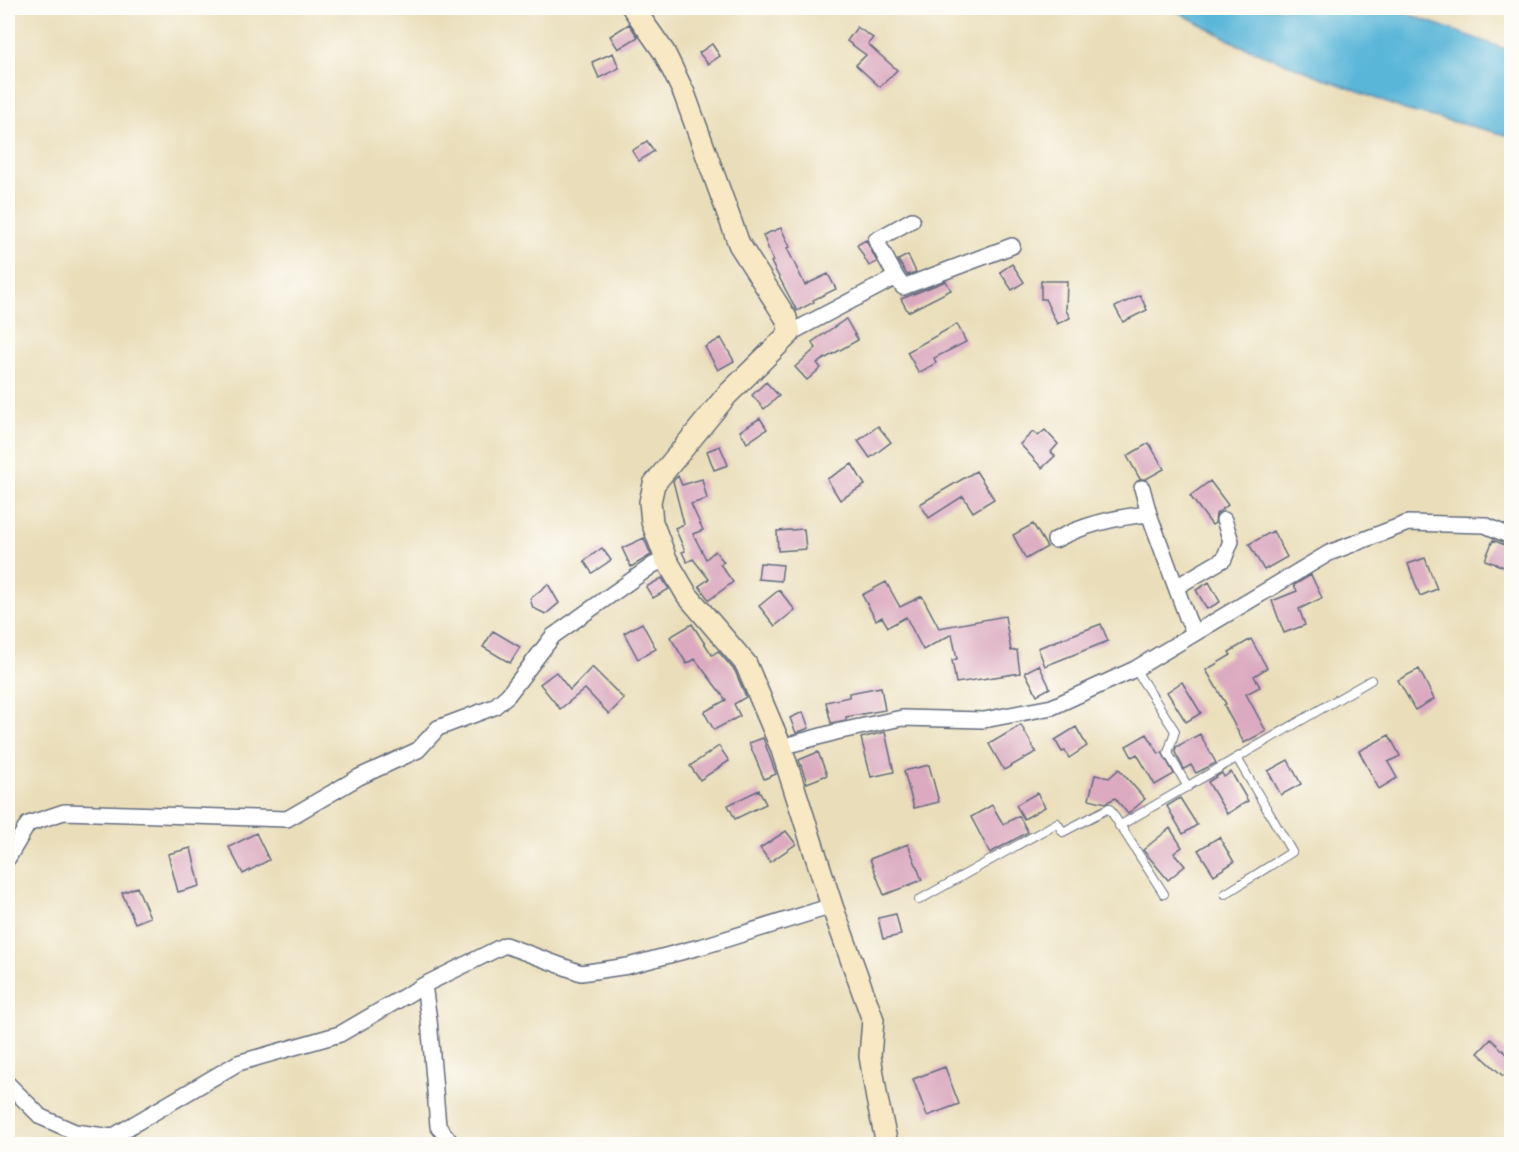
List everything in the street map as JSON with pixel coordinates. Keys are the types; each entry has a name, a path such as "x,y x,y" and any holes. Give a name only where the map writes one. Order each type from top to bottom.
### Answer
{"main road":[{"path":"633,8 664,52 684,93 736,237 786,318 790,333 726,396 654,484 650,502 652,522 666,559 687,595 746,664 781,747 832,906 873,1020 870,1056 888,1144"}],"street":[{"path":"912,220 876,240 903,287 1012,246"},
{"path":"790,333 896,277"},
{"path":"1142,488 1149,514 1194,632"},
{"path":"1055,540 1076,529 1119,517 1149,514"},
{"path":"1176,587 1224,559 1231,542 1224,520"},
{"path":"781,747 902,718 984,720 1052,707 1135,669 1329,553 1408,523 1485,525 1511,536"},
{"path":"8,858 27,825 64,812 287,819 359,777 418,750 438,728 494,707 508,695 553,636 653,565 666,559"},
{"path":"8,1084 41,1117 75,1132 112,1137 238,1063 340,1034 424,985 505,945 581,973 628,966 707,945 832,906"},
{"path":"424,985 438,1126 452,1144"}],"lane":[{"path":"1135,669 1175,731 1168,753 1188,787"},
{"path":"1119,826 1371,680"},
{"path":"1225,894 1292,852 1238,758"},
{"path":"919,900 1057,823 1063,832 1109,808 1164,894"}],"water":[{"path":"1171,8 1391,8 1511,51 1511,136 1405,110 1239,45"}],"building":[{"path":"629,24 638,37 618,49 610,36"},
{"path":"857,27 873,38 868,44 897,70 880,87 856,65 866,55 847,41"},
{"path":"712,44 720,56 708,64 699,53"},
{"path":"613,53 619,68 599,78 592,62"},
{"path":"647,141 654,151 639,161 632,151"},
{"path":"781,228 790,247 787,248 805,285 828,274 836,289 797,311 771,262 773,261 763,235"},
{"path":"866,240 877,262 869,266 857,245"},
{"path":"908,255 916,272 907,275 898,260"},
{"path":"1012,264 1024,282 1012,290 1000,272"},
{"path":"946,281 951,290 908,312 901,299"},
{"path":"1041,281 1067,281 1066,310 1070,318 1057,324 1045,299 1041,299"},
{"path":"1140,295 1147,310 1123,322 1115,307"},
{"path":"846,319 858,340 817,363 821,368 807,380 795,367 816,348 812,342"},
{"path":"957,324 966,342 934,358 936,363 919,373 907,352"},
{"path":"721,338 734,361 718,370 705,347"},
{"path":"766,382 779,396 764,409 752,395"},
{"path":"760,418 767,429 747,443 740,431"},
{"path":"878,426 891,442 870,458 858,441"},
{"path":"1045,430 1058,444 1051,452 1055,456 1042,468 1020,444 1033,432 1038,436"},
{"path":"1149,443 1164,469 1146,479 1140,479 1127,456"},
{"path":"720,446 728,465 714,470 707,451"},
{"path":"852,464 865,485 840,500 827,479"},
{"path":"976,471 994,499 973,512 963,496 929,518 920,504"},
{"path":"678,476 682,485 702,479 707,499 691,504 703,530 693,534 706,559 715,551 724,562 720,564 733,582 709,600 699,586 709,579 693,559 687,562 675,528 684,524 673,481"},
{"path":"1210,481 1228,505 1216,514 1215,523 1212,525 1190,496"},
{"path":"1033,524 1047,547 1026,559 1013,535"},
{"path":"804,529 806,549 778,551 777,531"},
{"path":"1273,531 1287,557 1264,570 1249,544"},
{"path":"644,538 651,555 631,567 622,548"},
{"path":"1493,540 1512,548 1512,570 1485,560"},
{"path":"602,548 611,560 592,573 584,561"},
{"path":"1425,558 1437,589 1420,596 1408,564"},
{"path":"760,563 783,565 781,581 758,579"},
{"path":"1311,575 1322,598 1299,609 1305,625 1284,633 1272,601 1297,591 1294,585"},
{"path":"662,578 669,589 653,598 646,587"},
{"path":"886,582 900,607 922,596 939,628 1005,616 1011,651 1017,650 1020,673 956,683 952,660 957,659 952,634 923,650 906,617 888,627 882,617 876,620 862,595"},
{"path":"1209,582 1220,602 1207,609 1196,590"},
{"path":"548,584 559,603 546,614 533,608 530,599"},
{"path":"779,590 795,610 775,626 759,606"},
{"path":"642,623 656,649 638,659 624,633"},
{"path":"692,624 712,655 718,651 735,671 746,697 734,704 740,716 714,730 704,712 726,700 695,659 687,664 670,637"},
{"path":"1101,624 1108,641 1045,666 1038,648"},
{"path":"493,631 520,647 510,663 483,647"},
{"path":"1251,639 1267,668 1254,676 1260,687 1246,694 1266,731 1244,743 1224,705 1226,704 1206,670 1231,655 1229,652"},
{"path":"1039,665 1050,688 1037,695 1025,672"},
{"path":"592,667 624,699 609,714 585,689 560,709 540,684 556,672 570,690"},
{"path":"1419,669 1434,699 1415,710 1398,680"},
{"path":"1182,682 1201,713 1186,722 1167,692"},
{"path":"881,687 885,710 846,717 846,720 831,723 826,702 849,697 849,693"},
{"path":"803,712 809,728 796,733 790,718"},
{"path":"1021,725 1036,752 1004,770 989,744"},
{"path":"1076,727 1087,746 1069,758 1065,751 1062,752 1055,740"},
{"path":"885,732 894,772 871,777 861,738"},
{"path":"1147,734 1159,754 1162,752 1174,774 1155,785 1137,754 1132,757 1126,746"},
{"path":"1200,734 1216,763 1196,773 1191,765 1184,769 1175,752 1176,747"},
{"path":"1389,735 1400,756 1388,762 1397,778 1379,789 1359,751"},
{"path":"763,738 776,774 764,779 749,743"},
{"path":"719,746 729,761 700,780 690,766"},
{"path":"818,752 827,775 807,783 799,760"},
{"path":"1288,760 1301,784 1281,795 1268,771"},
{"path":"929,765 939,802 914,808 904,771"},
{"path":"1119,769 1145,799 1128,814 1115,798 1106,803 1089,799 1095,775 1109,778"},
{"path":"1231,772 1248,801 1227,814 1208,782 1222,773 1224,777"},
{"path":"759,790 766,804 735,819 728,805"},
{"path":"1037,793 1045,807 1024,819 1016,805"},
{"path":"1180,798 1197,825 1183,834 1167,806"},
{"path":"992,805 1003,824 1019,816 1028,832 990,853 971,817"},
{"path":"1170,828 1182,847 1174,853 1185,866 1168,880 1143,850"},
{"path":"786,831 796,844 770,862 760,848"},
{"path":"256,833 269,860 243,874 229,847"},
{"path":"1219,837 1234,862 1214,875 1198,850"},
{"path":"908,844 922,880 884,895 870,859"},
{"path":"191,848 200,886 178,892 168,854"},
{"path":"137,887 150,917 135,923 122,893"},
{"path":"896,914 901,935 883,939 878,918"},
{"path":"1491,1039 1512,1059 1512,1067 1503,1076 1478,1053"},
{"path":"945,1067 959,1104 927,1116 913,1079"}]}
